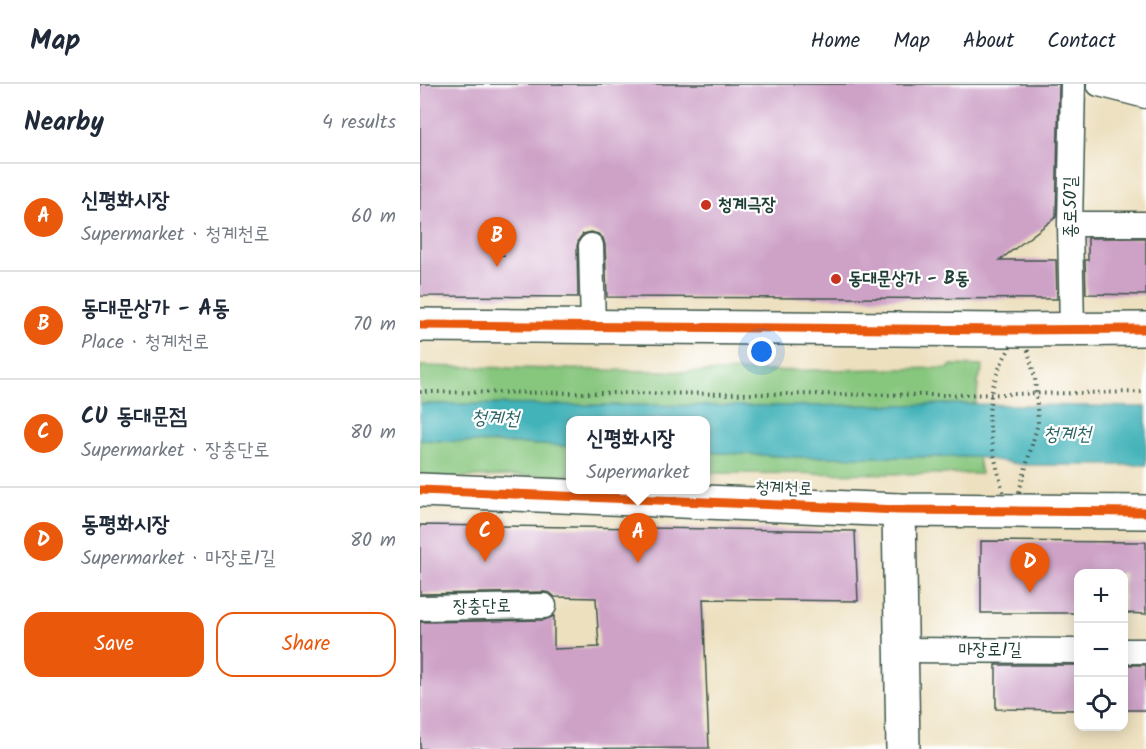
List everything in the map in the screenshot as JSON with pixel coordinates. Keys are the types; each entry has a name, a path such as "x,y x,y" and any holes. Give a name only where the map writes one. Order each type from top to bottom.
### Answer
{"main road":[{"path":"420,325 1146,329"},
{"name":"청계천로","path":"420,490 899,510 1146,512"},
{"path":"899,510 903,749"}],"street":[{"name":"종로50길","path":"1072,84 1070,224 1072,330"},
{"path":"1099,84 1146,96"},
{"path":"1070,224 1146,224"},
{"path":"591,246 593,327"},
{"name":"장충단로","path":"420,608 544,606"},
{"name":"마장로1길","path":"902,650 1074,651"},
{"path":"1128,651 1146,651"}],"path":[{"path":"503,246 503,256"},
{"path":"1002,492 989,431 989,407 996,373 1011,346"},
{"path":"1019,492 1038,423 1035,378 1027,347"},
{"path":"420,392 942,395 1146,392"}],"green space":[{"path":"951,365 983,366 974,404 798,406 420,404 420,366 696,372 949,368"},
{"path":"420,440 566,446 566,475 420,478"},
{"path":"710,452 797,457 978,457 981,474 710,473"}],"water":[{"name":"청계천","path":"420,404 798,406 966,404 1146,407 1146,465 1024,465 978,457 797,457 710,452 710,416 566,416 566,446 420,440"}],"building":[{"path":"420,84 1059,84 1056,217 1000,260 1056,260 1057,299 607,297 605,245 603,238 591,232 583,234 577,246 578,297 420,296"},
{"path":"1088,238 1146,238 1146,295 1086,294 1085,260 1088,260"},
{"path":"420,525 855,531 858,601 703,599 709,748 420,749 420,622 544,620 554,616 554,649 599,647 596,598 555,597 544,592 420,594"},
{"path":"981,541 1146,542 1146,614 1128,613 1128,569 1074,569 1074,613 981,613"},
{"path":"996,665 1074,665 1074,710 996,709"},
{"path":"1128,665 1146,665 1146,710 1128,710"}],"cycle path":[{"path":"420,325 1146,329"},
{"path":"420,490 899,510 1146,512"}],"place":[{"name":"청계극장","path":"706,205"},
{"name":"동대문상가 - A동","path":"497,267"},
{"name":"동대문상가 - B동","path":"836,279"},
{"name":"CU 동대문점","path":"485,562"},
{"name":"신평화시장","path":"638,563"},
{"name":"동평화시장","path":"1030,593"}]}
